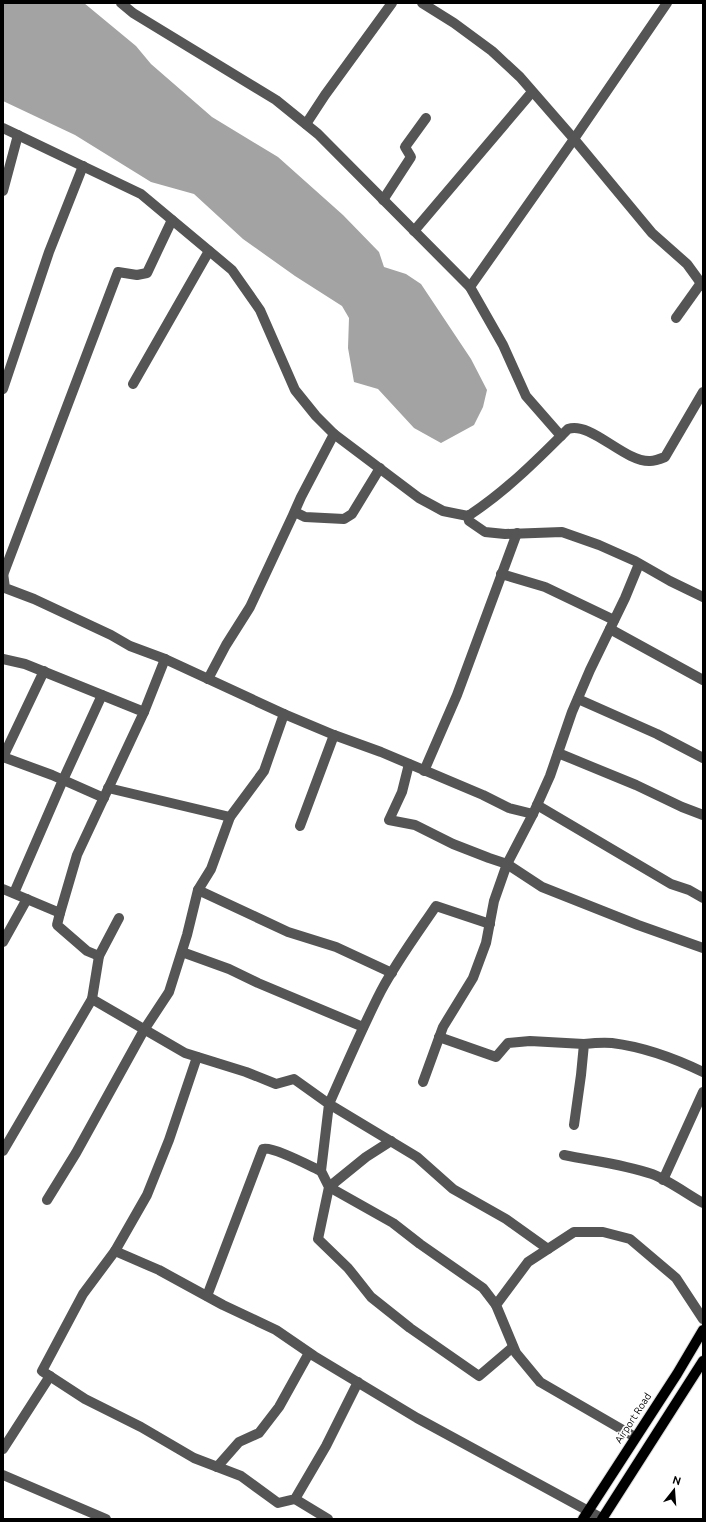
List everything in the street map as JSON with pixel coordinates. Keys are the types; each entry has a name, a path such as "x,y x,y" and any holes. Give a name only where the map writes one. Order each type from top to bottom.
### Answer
{"main road":[{"name":"Airport Road","path":"586,1515 703,1330"},
{"path":"602,1519 703,1361"}],"street":[{"path":"121,3 133,13 276,100 318,134 470,287 503,344 526,396 561,436"},
{"path":"306,124 325,95 392,3"},
{"path":"422,3 454,23 492,51 520,77 652,233 687,264 702,284 676,318"},
{"path":"470,287 667,3"},
{"path":"414,231 532,92"},
{"path":"383,200 411,157 406,147 426,118"},
{"path":"3,128 141,194 232,270 260,310 295,390 316,416 334,434 419,498 443,511 468,516 500,494 568,428 573,427 584,429 642,460 658,460 665,457 703,392"},
{"path":"3,191 18,135"},
{"path":"3,389 49,252 83,166"},
{"path":"172,220 147,273 137,275 118,272 3,574 5,588 34,599 130,646 165,659 284,714 334,735 409,764 483,795 509,808 535,810 671,884 690,890 703,898"},
{"path":"133,384 209,251"},
{"path":"208,679 226,645 250,607 294,512 334,434"},
{"path":"294,512 310,517 344,519 352,514 380,468"},
{"path":"468,516 469,521 486,532 562,532 599,545 703,597"},
{"path":"424,771 457,696 517,533"},
{"path":"423,1082 443,1027 473,978 486,943 494,901 507,864 535,810 550,776 578,699 625,598 639,564"},
{"path":"501,574 545,587 612,624 703,680"},
{"path":"3,659 25,664 144,712"},
{"path":"99,956 87,951 57,925 77,854 144,712 165,659"},
{"path":"44,672 3,757 63,780 106,793 230,817"},
{"path":"14,893 102,695"},
{"path":"578,699 657,734 703,758"},
{"path":"47,1200 84,1140 144,1030 169,992 182,952 198,890 211,869 230,817 264,771 284,714"},
{"path":"300,826 334,735"},
{"path":"558,753 630,782 703,815"},
{"path":"409,764 402,792 389,820 415,826 453,844 507,864 542,887 638,925 703,948"},
{"path":"3,889 60,913"},
{"path":"198,890 288,932 336,947 392,973"},
{"path":"3,942 27,899"},
{"path":"490,924 436,906 392,973 363,1027 329,1104 321,1171 329,1187 393,1223 420,1244 483,1288 496,1305 516,1353 540,1382 635,1437"},
{"path":"3,1151 92,999 99,956 119,918"},
{"path":"182,952 229,969 258,983 363,1027"},
{"path":"92,999 185,1053 246,1072 276,1084 294,1079 329,1104 417,1157 453,1190 506,1219 548,1249"},
{"path":"439,1037 496,1057 508,1043 530,1041 584,1044 610,1043 645,1049 703,1072"},
{"path":"574,1125 584,1044"},
{"path":"197,1057 169,1140 147,1196 115,1250 83,1294 42,1371 85,1399 140,1427 194,1458 241,1476 278,1503 296,1499 328,1519"},
{"path":"663,1180 703,1092"},
{"path":"392,1141 366,1157 329,1187 318,1239 348,1268 371,1297 410,1328 479,1376 513,1347"},
{"path":"207,1296 263,1149 266,1148 276,1150 321,1171"},
{"path":"564,1155 626,1166 653,1175 703,1203"},
{"path":"496,1305 528,1262 574,1232 603,1232 630,1239 676,1278 703,1319"},
{"path":"115,1250 159,1270 207,1296 276,1330 417,1418 586,1515 602,1519"},
{"path":"217,1467 239,1442 259,1432 279,1407 309,1352"},
{"path":"3,1449 50,1376"},
{"path":"296,1499 326,1446 358,1382"},
{"path":"3,1475 104,1519"}],"shaded area":[{"path":"3,3 84,3 136,46 151,64 212,117 278,157 343,215 379,252 384,267 406,274 421,284 471,359 487,390 483,407 474,425 441,443 414,428 378,389 354,382 348,348 349,318 342,306 295,276 243,239 194,194 151,182 75,135 3,101"}]}
